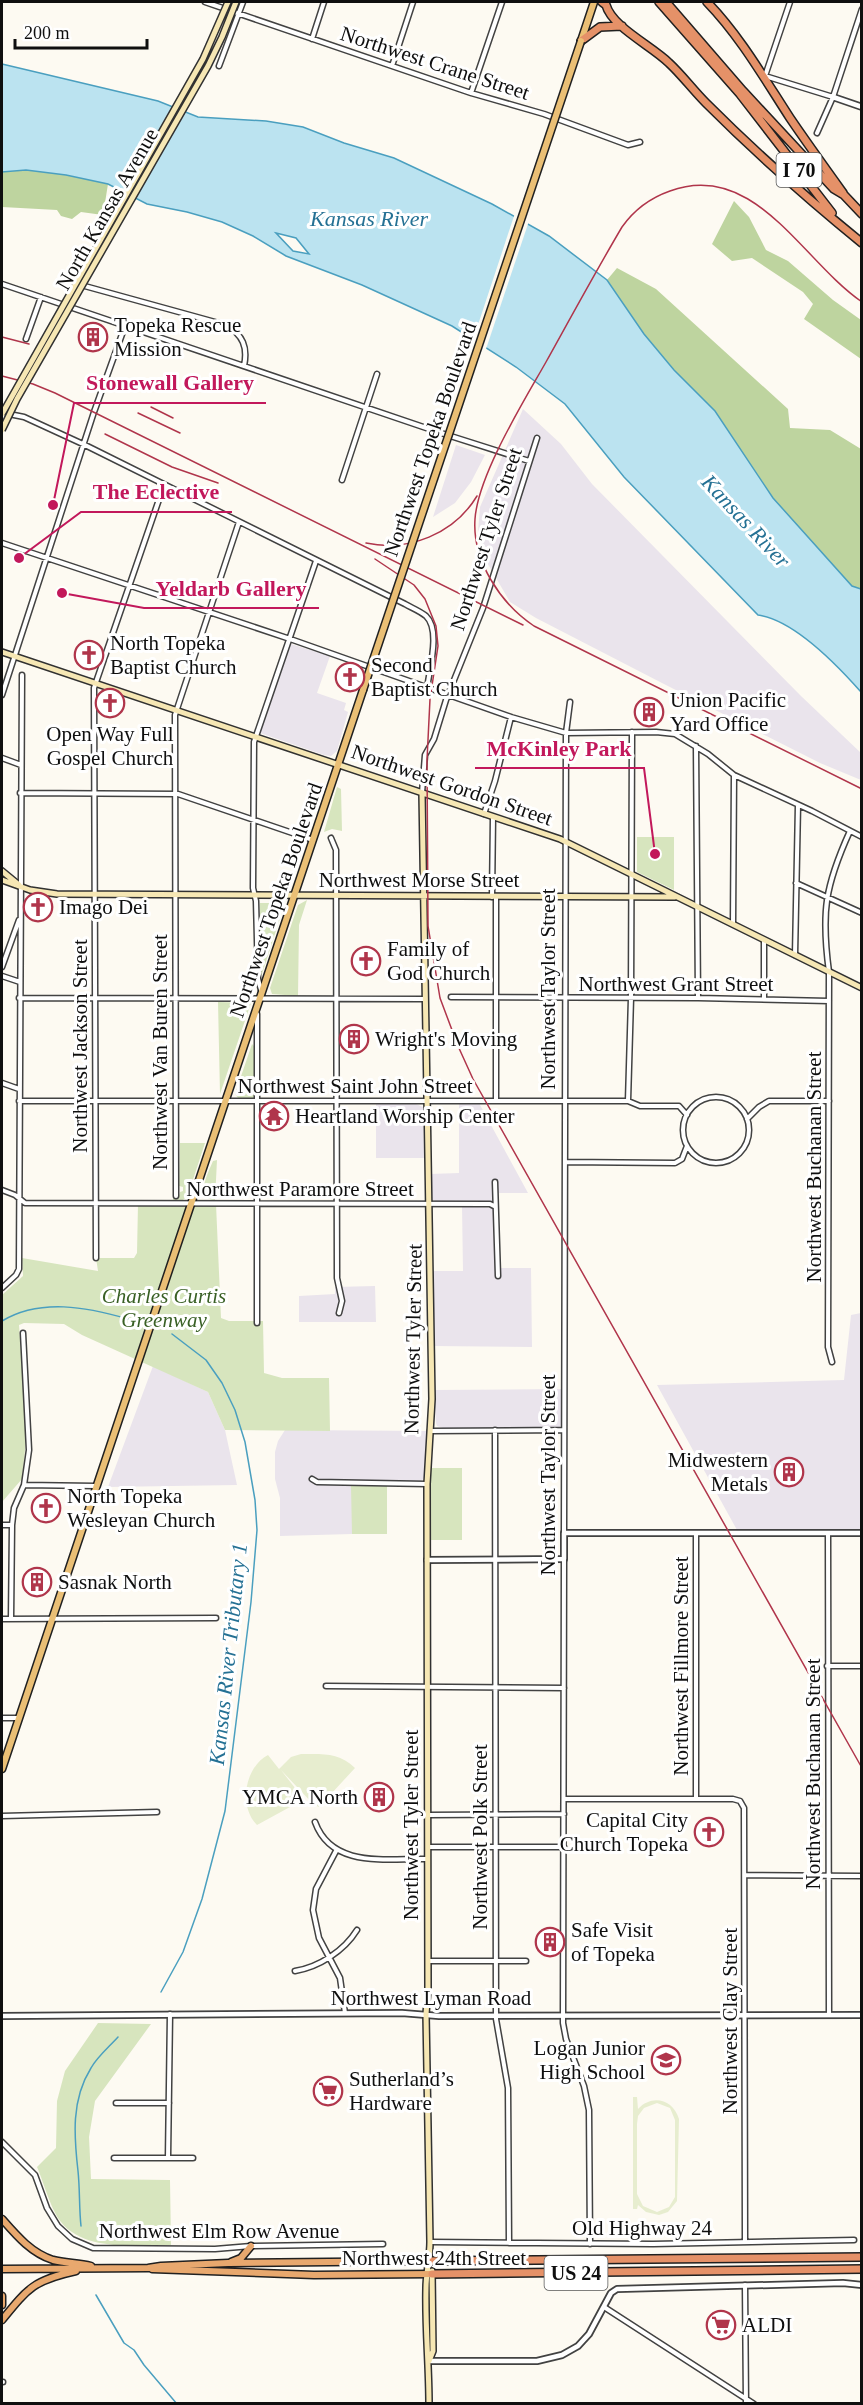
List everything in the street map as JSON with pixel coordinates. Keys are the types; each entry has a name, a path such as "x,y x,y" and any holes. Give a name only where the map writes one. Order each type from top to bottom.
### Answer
{"highway":[{"path":"602,2 606,5 608,12 668,62 706,103 800,191 861,243"},
{"name":"I 70","path":"659,2 742,93 861,214"},
{"name":"I 70","path":"666,2 742,93 826,207 861,243"},
{"path":"707,2 746,49 844,195"},
{"path":"581,41 600,27 623,26"},
{"path":"2,2218 24,2243 39,2254 54,2260 100,2268"},
{"path":"228,2263 239,2259 251,2246"},
{"name":"Northwest 24th Street","path":"2,2269 148,2268 161,2265 228,2263 861,2257"},
{"path":"2,2320 25,2292 36,2283 49,2277 88,2268"},
{"name":"Northwest 24th Street","path":"148,2268 159,2271 250,2274 720,2272 861,2269"},
{"path":"2,2296 2,2305"}],"main road":[{"name":"North Kansas Avenue","path":"2,413 204,59 228,2"},
{"name":"North Kansas Avenue","path":"2,430 17,399 208,66 236,2"},
{"name":"Northwest Topeka Boulevard","path":"2,1770 594,2"},
{"name":"Northwest Gordon Street","path":"2,652 566,842 861,988"},
{"name":"Northwest Tyler Street","path":"422,793 432,1392 427,1484 429,1688 426,2014 433,2351 429,2361 429,2403"},
{"name":"Northwest Morse Street","path":"2,871 20,887"},
{"name":"Northwest Morse Street","path":"2,880 47,894 676,897"}],"street":[{"name":"Northwest Crane Street","path":"205,2 221,4 239,14 471,93 544,114 628,145 640,142"},
{"path":"219,66 243,2"},
{"path":"312,39 324,2"},
{"path":"392,66 413,2"},
{"path":"471,93 502,2"},
{"path":"790,2 765,76 833,96 861,107"},
{"path":"818,133 833,96 861,9"},
{"path":"75,283 96,291 226,325 238,334 244,343 246,355 244,366"},
{"path":"2,284 529,461"},
{"path":"26,339 41,297"},
{"path":"2,695 94,412 125,326"},
{"path":"342,480 377,374"},
{"path":"2,413 24,417 85,445 425,615 432,625 434,637 428,689"},
{"name":"Northwest Tyler Street","path":"422,793 425,755 438,731 448,694 483,608 537,438"},
{"name":"Northwest Jackson Street","path":"96,1258 94,688 164,485"},
{"name":"Northwest Van Buren Street","path":"176,1196 173,895 175,710 239,522"},
{"path":"2,543 289,639 511,717 566,733 675,734 696,746 734,775 861,837"},
{"path":"261,995 258,979 253,819 256,736 316,561"},
{"path":"2,1288 19,1269 22,675"},
{"name":"Northwest Taylor Street","path":"570,702 566,733 565,897 563,2014 566,2039 584,2086 589,2110 591,2244"},
{"path":"484,814 511,717"},
{"path":"628,1101 631,998 632,732"},
{"path":"696,746 698,998"},
{"path":"2,758 21,765"},
{"path":"733,924 734,775"},
{"path":"20,793 183,795 313,840"},
{"path":"795,955 798,805"},
{"path":"493,817 496,1101"},
{"name":"Northwest Buchanan Street","path":"832,1362 828,1347 829,972 824,935 826,897 836,861 850,831"},
{"path":"331,838 336,850 337,897 337,1278 342,1301 339,1313"},
{"path":"796,883 861,913"},
{"path":"2,967 20,917"},
{"path":"764,939 764,999"},
{"path":"2,976 20,982"},
{"path":"20,998 175,998 261,995 426,999"},
{"name":"Northwest Grant Street","path":"451,997 829,1001"},
{"path":"257,1007 257,1323"},
{"path":"2,1083 19,1089"},
{"path":"718,1098 736,1104 747,1119 749,1131 746,1142 740,1152 727,1161 716,1163 705,1161 687,1146 683,1133 687,1115 700,1101 718,1098"},
{"name":"Northwest Saint John Street","path":"19,1101 628,1101 639,1105 679,1106 687,1115"},
{"path":"747,1119 763,1103 769,1101 829,1101"},
{"path":"565,1162 675,1163 682,1159 687,1146"},
{"path":"495,1182 498,1276"},
{"name":"Northwest Paramore Street","path":"2,1190 15,1195 25,1203 490,1204 494,1206"},
{"path":"11,1619 12,1525 14,1508 24,1485 30,1439 23,1333"},
{"name":"Northwest Polk Street","path":"495,1430 496,1961 497,2015 508,2088 510,2243"},
{"path":"429,1431 564,1430"},
{"path":"312,1479 317,1482 427,1484"},
{"path":"24,1485 97,1486"},
{"path":"2,1525 12,1525"},
{"path":"564,1533 861,1533"},
{"name":"Northwest Buchanan Street","path":"828,1533 829,2015"},
{"name":"Northwest Fillmore Street","path":"696,1534 696,1799"},
{"path":"428,1560 564,1559"},
{"path":"2,1619 216,1618"},
{"path":"827,1666 861,1666"},
{"path":"326,1686 564,1688"},
{"path":"2,1718 19,1718"},
{"path":"564,1799 696,1799"},
{"name":"Northwest Clay Street","path":"696,1799 733,1799 740,1801 744,1809 745,2242"},
{"path":"2,1816 157,1812"},
{"path":"427,1815 564,1814"},
{"path":"315,1822 325,1841 336,1851 348,1856 427,1859"},
{"path":"427,1847 564,1847"},
{"path":"336,1851 316,1889 313,1906 316,1931 340,1978 345,2014"},
{"path":"745,1875 861,1876"},
{"path":"295,1971 310,1969 330,1956 350,1941 357,1930"},
{"path":"427,1960 526,1961"},
{"path":"168,2158 170,2014"},
{"name":"Northwest Lyman Road","path":"2,2016 170,2014 861,2015"},
{"path":"116,2103 169,2103"},
{"name":"Northwest Elm Row Avenue","path":"2,2142 35,2175 47,2208 57,2226 80,2244 106,2250 383,2244"},
{"path":"114,2158 193,2158"},
{"name":"Old Highway 24","path":"430,2242 591,2244 854,2240"},
{"path":"429,2361 537,2361 555,2358 584,2340 595,2326 611,2293 617,2289 843,2283 861,2285"},
{"path":"745,2285 746,2401"},
{"path":"604,2307 746,2401 754,2403"}],"shaded area":[{"path":"523,409 561,444 592,484 801,696 861,753 861,780 820,763 662,683 536,618 510,602 485,559 478,532 480,507"},
{"path":"456,445 485,455 471,482 455,503 433,517"},
{"path":"291,644 330,656 317,693 346,703 344,710 348,712 337,751 331,756 260,733"},
{"path":"459,1103 479,1103 528,1193 499,1193 499,1201 438,1202 431,1199 430,1174 459,1173"},
{"path":"376,1104 416,1104 423,1107 424,1158 376,1158"},
{"path":"462,1206 493,1208 496,1268 531,1268 532,1347 434,1346 433,1271 463,1271"},
{"path":"375,1286 376,1322 299,1322 299,1296 335,1294 335,1287"},
{"path":"861,1313 861,1530 737,1530 657,1385 844,1380 851,1315"},
{"path":"153,1366 208,1392 225,1430 237,1485 108,1487"},
{"path":"562,1389 562,1424 559,1428 443,1428 437,1426 436,1423 434,1390"},
{"path":"285,1430 427,1431 425,1477 421,1481 352,1481 352,1534 280,1536 280,1498 275,1479 275,1452 278,1441"}],"green space":[{"path":"26,170 66,175 108,184 103,215 81,212 72,219 61,216 57,210 2,207 2,172"},
{"path":"734,201 749,217 766,250 788,261 833,300 861,320 861,359 804,319 813,304 803,292 752,258 732,261 712,244"},
{"path":"617,268 656,289 788,409 790,428 830,430 861,449 861,589 852,587 773,498 715,411 674,370 644,334 607,280"},
{"path":"337,787 341,789 342,831 332,829 324,832"},
{"path":"637,837 674,837 674,890 637,872"},
{"path":"307,900 299,925 298,996 272,994 270,988 298,905"},
{"path":"260,903 285,903 260,980"},
{"path":"218,1002 251,1003 220,1094"},
{"path":"252,1044 254,1046 254,1097 252,1099 238,1098 235,1094"},
{"path":"180,1143 205,1143 188,1195 183,1200 173,1200 173,1196 179,1196 183,1191 183,1187 179,1186"},
{"path":"217,1160 215,1200 205,1195 204,1185 213,1161"},
{"name":"Charles Curtis Greenway","path":"138,1204 216,1204 221,1318 229,1321 263,1321 264,1373 282,1378 329,1378 330,1431 225,1430 208,1392 82,1335 64,1324 24,1323 19,1325 27,1431 22,1479 2,1502 2,1295 23,1276 22,1258 98,1271 96,1258 134,1258 137,1253"},
{"path":"429,1468 462,1468 462,1540 429,1540"},
{"path":"351,1486 387,1486 387,1534 352,1534"},
{"path":"301,1754 323,1754 336,1757 355,1768 319,1807 314,1805 281,1770 302,1797 301,1801 257,1825 247,1808 246,1798 249,1777 254,1768 268,1755 279,1769 291,1757"},
{"path":"98,2023 151,2024 95,2101 89,2137 91,2179 170,2180 171,2245 112,2245 71,2232 54,2211 37,2167 56,2148 57,2101 65,2071"},
{"path":"633,2097 637,2097 638,2109 649,2101 661,2101 672,2107 679,2119 677,2201 668,2212 659,2215 646,2212 638,2205 637,2209 633,2209","holes":["657,2103 670,2108 675,2120 675,2197 669,2207 657,2212 643,2206 637,2194 637,2124 638,2116 644,2108"]}],"water":[{"name":"Kansas River","path":"2,64 158,101 198,117 266,121 303,127 344,143 394,158 492,204 549,236 607,280 644,334 674,370 715,411 773,498 852,586 861,589 861,692 828,658 800,635 786,625 758,615 624,477 565,404 516,367 452,326 362,285 286,256 253,236 222,222 147,204 108,184 66,175 26,170 2,172","holes":["276,233 296,238 309,254 293,251"]}],"pier":[{"path":"515,213 529,221 485,352 472,343"}],"waterway":[{"path":"2,1321 32,1309 48,1307 80,1308 128,1319"},
{"name":"Kansas River Tributary 1","path":"161,1992 183,1952 202,1899 225,1811 251,1602 257,1530 255,1500 245,1442 235,1410 222,1383 206,1360 172,1334"},
{"name":"Kansas River Tributary 1","path":"81,2226 75,2131 77,2105 91,2068 118,2037"},
{"name":"Kansas River Tributary 1","path":"96,2295 124,2343 134,2350 177,2404"}],"railway":[{"path":"862,302 840,284 775,220 752,202 727,190 700,185 670,191 656,197 637,210 622,227 593,277 503,439 484,481 475,519 478,550 491,580 510,606 534,626 862,789"},
{"path":"2,337 29,344"},
{"path":"2,376 33,384 55,393 523,625"},
{"path":"151,407 173,418"},
{"path":"138,413 180,433"},
{"path":"105,434 172,467 218,483"},
{"path":"366,543 398,545 429,537 456,521 477,496"},
{"path":"375,559 414,585 425,599 436,626 438,646 430,699 427,760 428,926 440,998 458,1046 473,1079 862,1768"}],"place":[{"name":"Topeka Rescue Mission","path":"93,337"},
{"name":"Stonewall Gallery","path":"53,505"},
{"name":"The Eclective","path":"19,558"},
{"name":"Yeldarb Gallery","path":"62,593"},
{"name":"North Topeka Baptist Church","path":"89,655"},
{"name":"Second Baptist Church","path":"350,677"},
{"name":"Open Way Full Gospel Church","path":"110,703"},
{"name":"Union Pacific Yard Office","path":"649,712"},
{"name":"McKinley Park","path":"655,854"},
{"name":"Imago Dei","path":"38,907"},
{"name":"Family of God Church","path":"366,961"},
{"name":"Wright's Moving","path":"354,1039"},
{"name":"Heartland Worship Center","path":"274,1116"},
{"name":"Midwestern Metals","path":"789,1472"},
{"name":"North Topeka Wesleyan Church","path":"46,1508"},
{"name":"Sasnak North","path":"37,1582"},
{"name":"YMCA North","path":"379,1797"},
{"name":"Capital City Church Topeka","path":"709,1832"},
{"name":"Safe Visit of Topeka","path":"550,1942"},
{"name":"Logan Junior High School","path":"666,2060"},
{"name":"Sutherland’s Hardware","path":"328,2091"},
{"name":"ALDI","path":"721,2325"}]}
